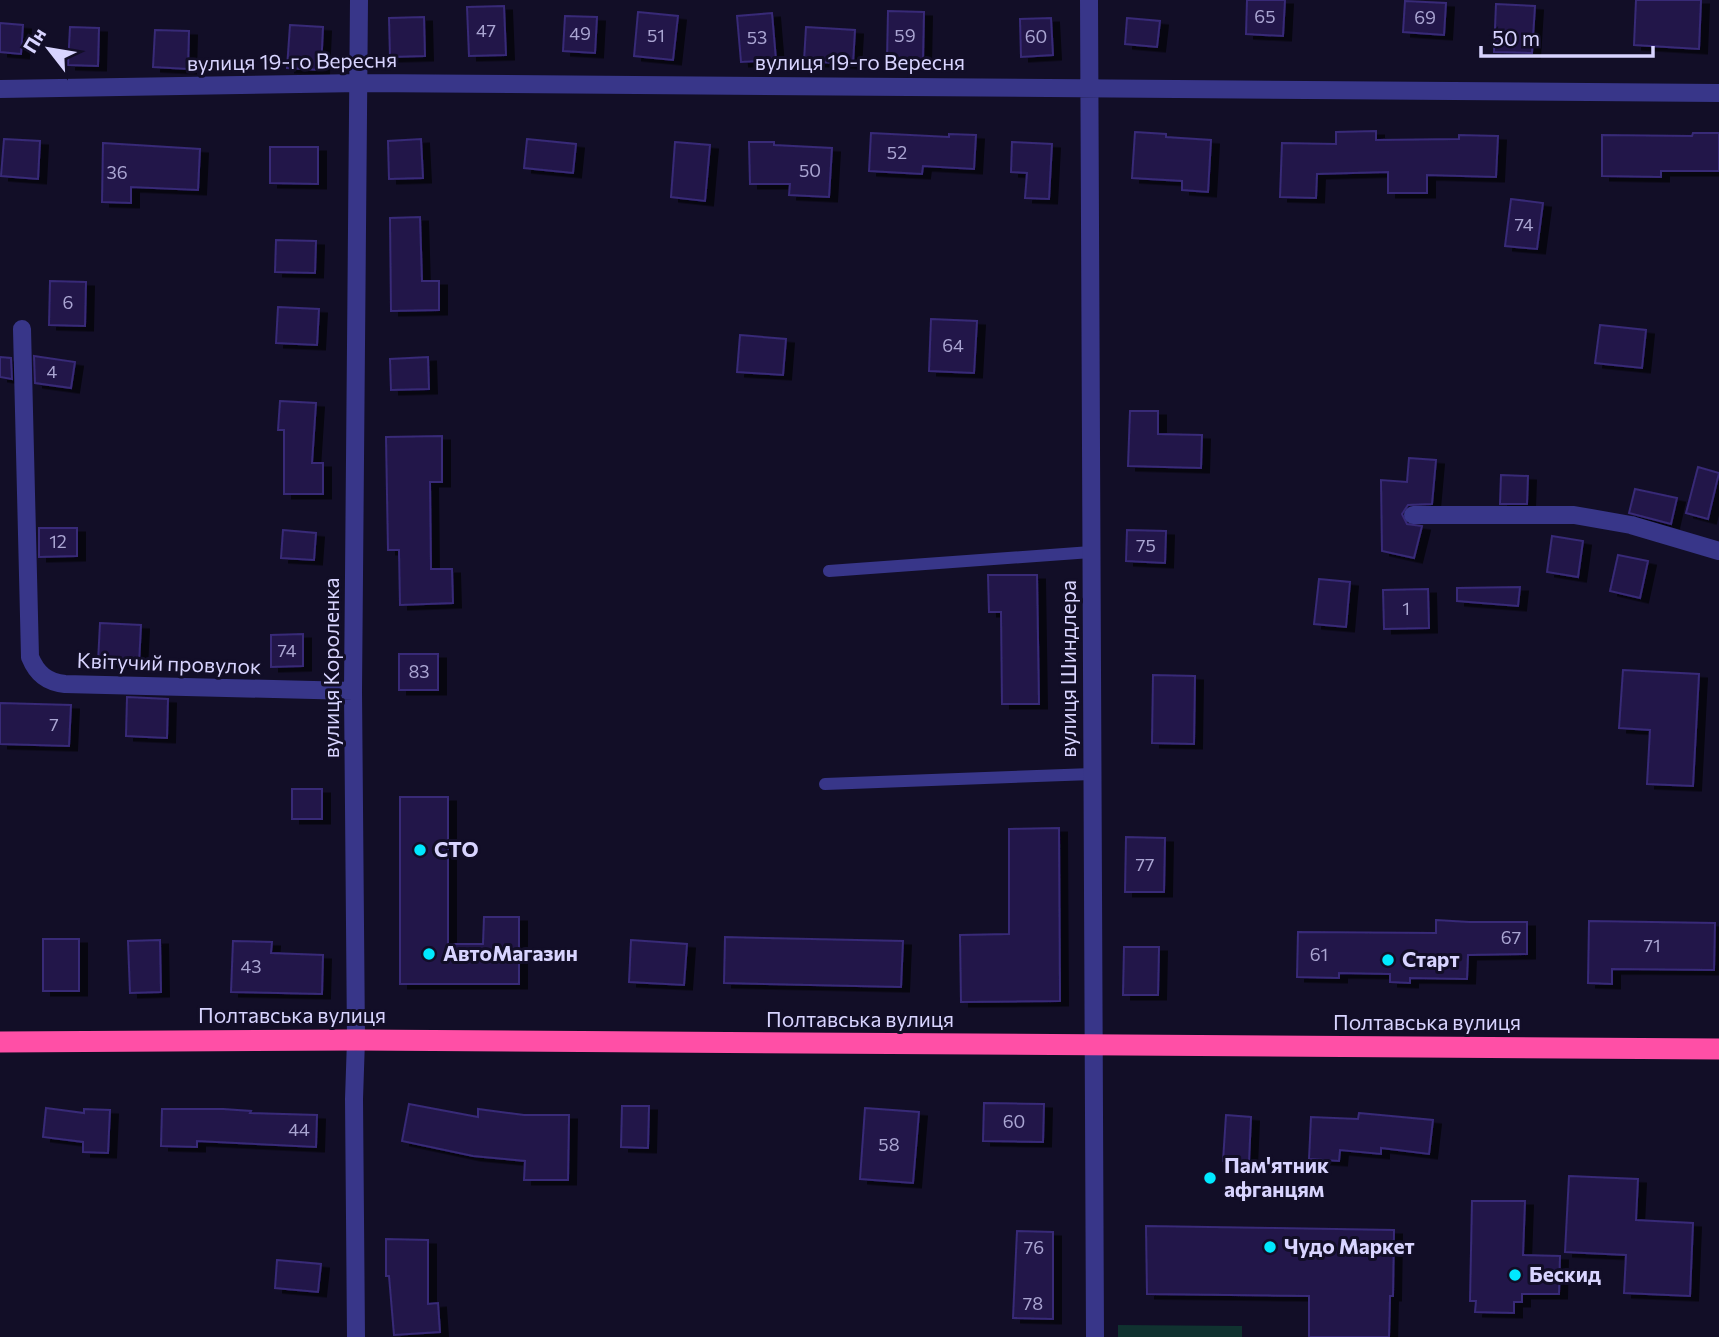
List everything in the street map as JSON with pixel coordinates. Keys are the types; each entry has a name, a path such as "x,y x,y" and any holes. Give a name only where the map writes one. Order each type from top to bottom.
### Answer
{"highway":[{"name":"Полтавська вулиця","path":"0,1042 356,1040 1719,1049"}],"street":[{"name":"вулиця Короленка","path":"356,1337 353,691 359,0"},
{"name":"вулиця Шиндлера","path":"1089,0 1095,1337"},
{"name":"вулиця 19-го Вересня","path":"0,89 360,83 1719,93"},
{"name":"Квітучий провулок","path":"22,329 30,657 36,671 53,682 65,684 353,691"},
{"path":"1413,515 1574,515 1631,525 1719,551"}],"lane":[{"path":"829,571 1091,551"},
{"path":"825,784 1092,774"}],"green space":[{"path":"1118,1325 1242,1326 1242,1337 1118,1337"}],"building":[{"path":"1247,0 1285,0 1283,36 1246,34"},
{"path":"1636,0 1701,0 1699,49 1634,45"},
{"path":"1405,1 1446,3 1444,35 1403,32"},
{"path":"1496,4 1535,6 1532,53 1494,52"},
{"path":"504,6 506,55 469,56 467,7"},
{"path":"888,11 924,12 923,61 887,60"},
{"path":"638,12 678,16 673,60 634,56"},
{"path":"772,13 776,60 741,62 737,16"},
{"path":"565,16 597,17 595,53 563,51"},
{"path":"424,17 425,56 390,57 389,18"},
{"path":"1051,18 1053,55 1021,57 1020,19"},
{"path":"1127,18 1160,21 1157,47 1125,44"},
{"path":"0,23 23,25 21,54 0,52"},
{"path":"290,25 323,27 321,70 287,68"},
{"path":"70,27 99,28 98,66 68,65"},
{"path":"806,27 855,30 853,64 804,61"},
{"path":"155,30 189,31 188,69 153,67"},
{"path":"1376,131 1376,140 1459,139 1459,135 1498,136 1496,177 1427,175 1427,193 1388,193 1388,172 1317,174 1316,198 1280,197 1282,143 1336,144 1336,132"},
{"path":"1135,132 1211,140 1208,192 1182,190 1182,181 1132,178"},
{"path":"871,133 949,137 949,134 976,135 974,169 923,166 922,174 869,171"},
{"path":"1693,133 1719,133 1719,171 1661,171 1661,177 1602,176 1602,135 1692,136"},
{"path":"4,139 40,141 38,179 1,176"},
{"path":"421,139 423,178 389,179 388,141"},
{"path":"527,139 576,144 573,173 524,168"},
{"path":"675,142 710,145 705,201 671,197"},
{"path":"749,142 832,148 829,197 789,195 790,184 750,184"},
{"path":"1012,142 1052,144 1049,199 1025,198 1027,173 1011,172"},
{"path":"103,143 200,149 198,190 131,187 131,203 102,202"},
{"path":"270,147 318,147 318,184 270,183"},
{"path":"1511,199 1543,203 1537,249 1505,246"},
{"path":"420,217 422,281 439,281 439,310 391,311 390,218"},
{"path":"276,240 316,241 315,273 275,272"},
{"path":"50,281 86,282 85,326 49,325"},
{"path":"278,307 319,309 317,345 276,343"},
{"path":"931,319 977,321 974,373 929,371"},
{"path":"1600,325 1646,330 1642,368 1595,363"},
{"path":"740,335 786,339 783,375 737,372"},
{"path":"34,356 75,362 71,388 35,383"},
{"path":"0,357 11,358 12,379 0,377"},
{"path":"428,357 429,389 391,390 390,359"},
{"path":"280,401 316,403 312,463 323,463 323,494 284,494 284,430 278,430"},
{"path":"1130,411 1158,411 1158,434 1202,435 1201,468 1128,466"},
{"path":"442,436 442,482 430,482 431,569 452,569 453,603 400,605 399,550 388,550 386,437"},
{"path":"1409,458 1436,460 1432,504 1408,505 1402,514 1407,524 1422,526 1414,558 1382,551 1381,480 1407,482"},
{"path":"1698,467 1719,473 1708,519 1686,513"},
{"path":"1501,475 1528,476 1527,504 1500,504"},
{"path":"1635,489 1677,498 1671,524 1629,513"},
{"path":"39,528 77,528 77,556 39,557"},
{"path":"283,530 316,533 314,560 281,558"},
{"path":"1127,530 1166,531 1165,563 1126,561"},
{"path":"1552,536 1583,541 1578,577 1547,572"},
{"path":"1618,555 1648,561 1640,598 1610,591"},
{"path":"988,575 1037,575 1039,704 1002,704 1001,612 989,612"},
{"path":"1319,579 1350,582 1346,627 1314,624"},
{"path":"1520,587 1518,606 1457,601 1457,588"},
{"path":"1428,589 1429,628 1384,629 1383,590"},
{"path":"100,623 141,625 139,664 98,662"},
{"path":"303,634 303,666 271,667 271,635"},
{"path":"399,654 438,654 438,690 399,690"},
{"path":"1623,670 1699,674 1693,786 1647,784 1650,730 1619,728"},
{"path":"1153,675 1195,676 1194,744 1152,743"},
{"path":"127,697 168,699 167,738 126,736"},
{"path":"0,703 71,705 69,746 0,744"},
{"path":"292,789 322,789 322,819 292,819"},
{"path":"400,797 448,797 448,944 483,944 484,917 519,917 519,984 400,984"},
{"path":"1059,828 1060,1001 961,1002 960,935 1009,934 1009,829"},
{"path":"1126,837 1165,838 1164,892 1125,892"},
{"path":"1436,920 1527,922 1527,954 1468,955 1467,979 1410,978 1410,983 1390,982 1390,974 1339,973 1339,978 1297,977 1298,932 1436,933"},
{"path":"1589,921 1715,923 1714,970 1612,969 1612,984 1588,983"},
{"path":"725,937 903,941 901,987 724,983"},
{"path":"43,939 79,939 79,991 43,991"},
{"path":"160,940 161,992 130,993 128,941"},
{"path":"631,940 687,944 684,985 629,982"},
{"path":"233,941 272,942 271,953 323,955 322,994 231,992"},
{"path":"1124,947 1159,947 1158,995 1123,995"},
{"path":"984,1103 1044,1104 1043,1142 983,1141"},
{"path":"409,1104 478,1117 478,1109 524,1115 569,1115 568,1180 524,1180 525,1161 473,1156 402,1141"},
{"path":"622,1106 649,1106 648,1148 621,1147"},
{"path":"46,1108 84,1113 84,1109 110,1110 108,1153 83,1152 83,1142 43,1137"},
{"path":"865,1108 919,1112 913,1183 860,1179"},
{"path":"162,1109 223,1109 251,1111 250,1113 317,1115 316,1147 197,1141 197,1147 161,1146"},
{"path":"1359,1113 1433,1120 1429,1154 1381,1148 1381,1154 1340,1150 1339,1161 1309,1159 1311,1117 1358,1119"},
{"path":"1226,1115 1251,1117 1249,1162 1223,1161"},
{"path":"1569,1176 1638,1179 1636,1220 1693,1223 1690,1296 1624,1293 1626,1255 1565,1252"},
{"name":"Бескид","path":"1472,1201 1525,1201 1523,1255 1560,1256 1559,1294 1522,1294 1522,1302 1514,1302 1514,1313 1475,1312 1476,1301 1470,1301"},
{"name":"Чудо Маркет","path":"1146,1226 1394,1230 1389,1337 1309,1337 1309,1296 1147,1294"},
{"path":"1017,1231 1053,1232 1053,1319 1013,1318"},
{"path":"386,1239 428,1240 428,1304 438,1303 440,1332 394,1335 389,1276 386,1276"},
{"path":"277,1260 321,1264 318,1292 275,1288"}],"place":[{"name":"СТО","path":"420,850"},
{"name":"АвтоМагазин","path":"429,954"},
{"name":"Старт","path":"1388,960"},
{"name":"Пам'ятник афганцям","path":"1210,1178"},
{"name":"Чудо Маркет","path":"1270,1247"},
{"name":"Бескид","path":"1515,1275"}]}
